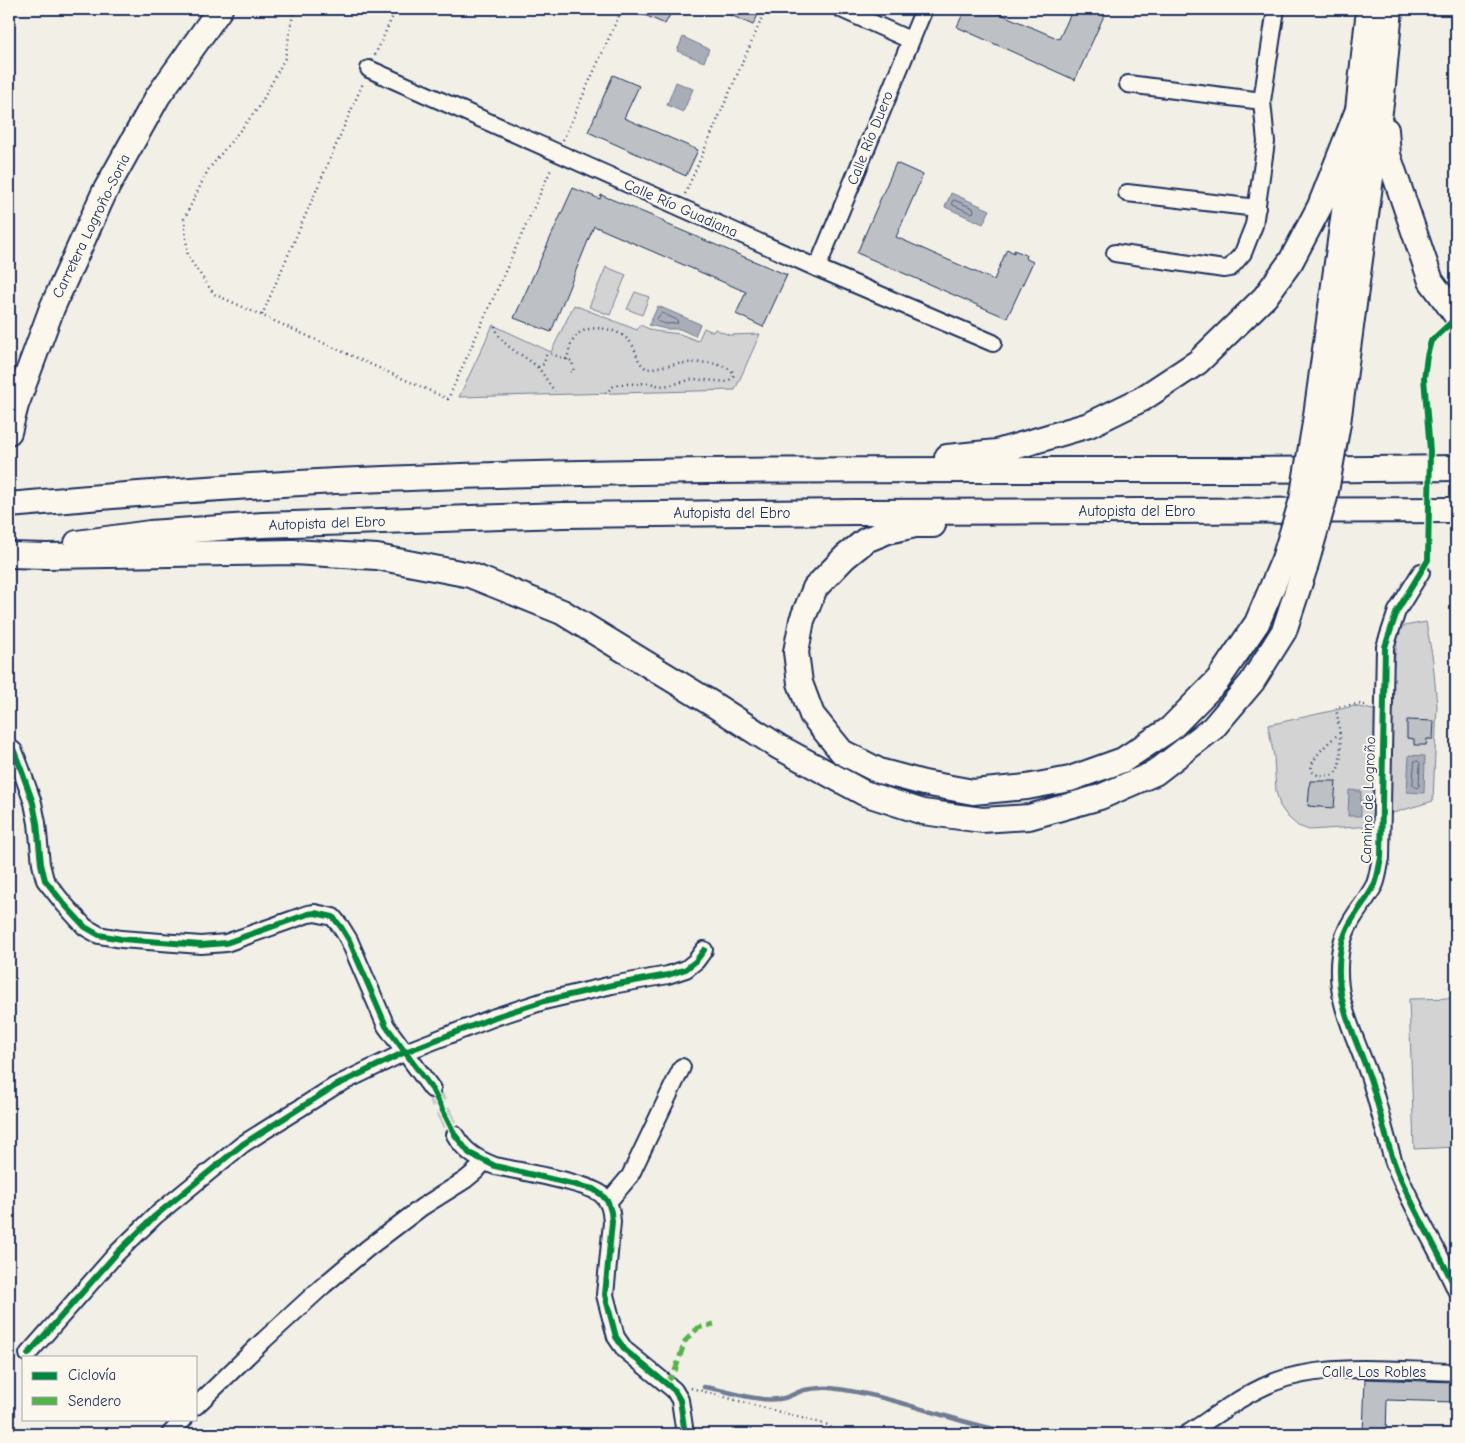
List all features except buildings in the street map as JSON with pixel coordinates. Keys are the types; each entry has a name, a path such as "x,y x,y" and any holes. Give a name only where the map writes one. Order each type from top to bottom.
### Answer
{"highway":[{"name":"Carretera Logroño-Soria","path":"9,432 16,405 52,308 104,193 158,96 220,9"},
{"path":"1327,423 1369,9"},
{"path":"9,553 47,556 293,552 377,557 470,575 562,612 779,747 864,794 923,812 982,820 1029,817 1100,797 1155,773 1213,728 1252,682 1284,631 1295,563 1302,500 1327,423 1382,96 1390,9"},
{"path":"1382,96 1388,155 1431,281 1452,310"},
{"path":"336,481 444,466 498,463 616,460 940,458 997,452 1089,426 1142,399 1198,362 1265,297 1291,260 1320,206 1358,110"},
{"path":"9,505 205,489 336,481 595,473 1456,468"},
{"path":"1295,563 1257,624 1218,680 1170,729 1123,760 1070,779 1027,787 973,792 924,783 878,771 842,752 812,715 800,683 796,652 802,620 816,588 852,551 866,540 888,531 915,525 945,524 1261,524 1446,510"},
{"name":"Autopista del Ebro","path":"9,553 150,533 272,525 408,520 680,513 1446,510"}],"street":[{"path":"841,9 910,40"},
{"name":"Calle Río Duero","path":"817,268 924,9"},
{"path":"1115,253 1224,269 1230,268 1242,253 1254,225 1257,208 1266,142 1262,101 1276,9"},
{"name":"Calle Río Guadiana","path":"369,69 817,268 993,343"},
{"path":"1128,84 1262,101"},
{"path":"1127,193 1257,208"},
{"name":"Camino de Logroño","path":"1421,572 1397,611 1385,647 1381,858 1375,883 1353,916 1346,931 1340,952 1339,970 1341,991 1350,1028 1368,1071 1396,1167 1456,1290"},
{"path":"9,747 14,751 33,803 45,880 85,926 99,935 121,939 201,945 226,943 308,914 324,914 333,917 349,940 386,1026 432,1089"},
{"path":"28,1354 117,1252 155,1216 244,1144 335,1086 405,1052 454,1032 544,1001 612,984 668,975 686,969 696,961 704,950"},
{"path":"608,1202 630,1176 682,1067"},
{"path":"455,1135 469,1153 484,1162 585,1186 602,1195 608,1202 612,1222 605,1295 611,1323 616,1337 625,1350 674,1390 680,1400 685,1434"},
{"path":"198,1404 324,1285 368,1248 422,1208 465,1180 484,1162"},
{"name":"Calle Los Robles","path":"1189,1434 1245,1396 1285,1378 1338,1370 1456,1372"},
{"path":"170,1434 183,1420"}],"path":[{"path":"294,9 285,58 260,107 208,170 184,219 188,257 214,294 448,399 553,163 545,159 549,149 555,137 563,140 622,9"},
{"path":"262,315 396,9"},
{"path":"679,207 766,9"},
{"path":"496,326 500,339 505,345 538,367 555,391"},
{"path":"567,360 573,340 580,333 600,328 615,332 626,338 632,344 641,365 647,369 704,362 729,368 733,372 733,376 728,382 693,378 671,386 660,386 650,383 624,384 615,385 605,393"},
{"path":"551,354 572,361 574,371 572,372"},
{"path":"538,367 544,364 546,355"},
{"path":"1340,733 1327,742 1314,759 1312,772 1334,776 1340,768 1340,733 1336,707 1358,704 1374,706"},
{"path":"666,1383 828,1425 839,1434"}],"shaded area":[{"path":"606,267 626,275 610,315 589,307"},
{"path":"635,292 649,297 642,315 627,309"},
{"path":"574,305 637,330 640,325 654,331 680,334 698,341 704,328 713,332 715,329 729,335 760,334 735,390 459,397 493,325 551,352"},
{"path":"1426,622 1433,661 1437,706 1433,801 1390,814 1393,671 1399,627"},
{"path":"1354,706 1378,711 1373,826 1309,830 1298,826 1280,806 1276,791 1274,757 1268,725"},
{"path":"1456,998 1456,1147 1414,1149 1409,999"}],"water":[{"path":"683,37 709,49 704,62 677,51"},
{"path":"676,82 693,89 683,112 667,105"},
{"path":"951,193 990,210 983,224 945,207"},
{"path":"658,306 700,324 695,336 680,329 666,329 649,325"},
{"path":"1409,755 1425,756 1424,793 1407,792"},
{"path":"1349,790 1361,791 1361,816 1348,816"}],"waterway":[{"path":"704,1387 760,1399 782,1398 804,1390 830,1388 878,1397 972,1424 1019,1434"}],"tunnel":[{"path":"432,1089 455,1135"}],"marked path":[{"path":"666,1383 674,1374 685,1341 698,1328 714,1324"}],"cycle path":[{"path":"1456,318 1431,341 1427,356 1424,378 1430,451 1428,560 1397,611 1385,647 1381,858 1375,884 1345,933 1340,954 1339,970 1342,1000 1346,1014 1371,1082 1396,1168 1456,1290"},
{"path":"9,747 14,751 33,803 45,880 85,927 99,935 121,939 201,945 226,943 308,914 315,913 333,917 349,940 386,1026 432,1089 455,1135 469,1153 495,1166 593,1189 608,1202 612,1222 605,1295 616,1337 625,1350 674,1390 680,1400 685,1434"},
{"path":"28,1354 117,1253 155,1216 243,1144 335,1086 405,1052 495,1017 544,1001 612,985 668,975 686,969 696,961 704,950"}]}
